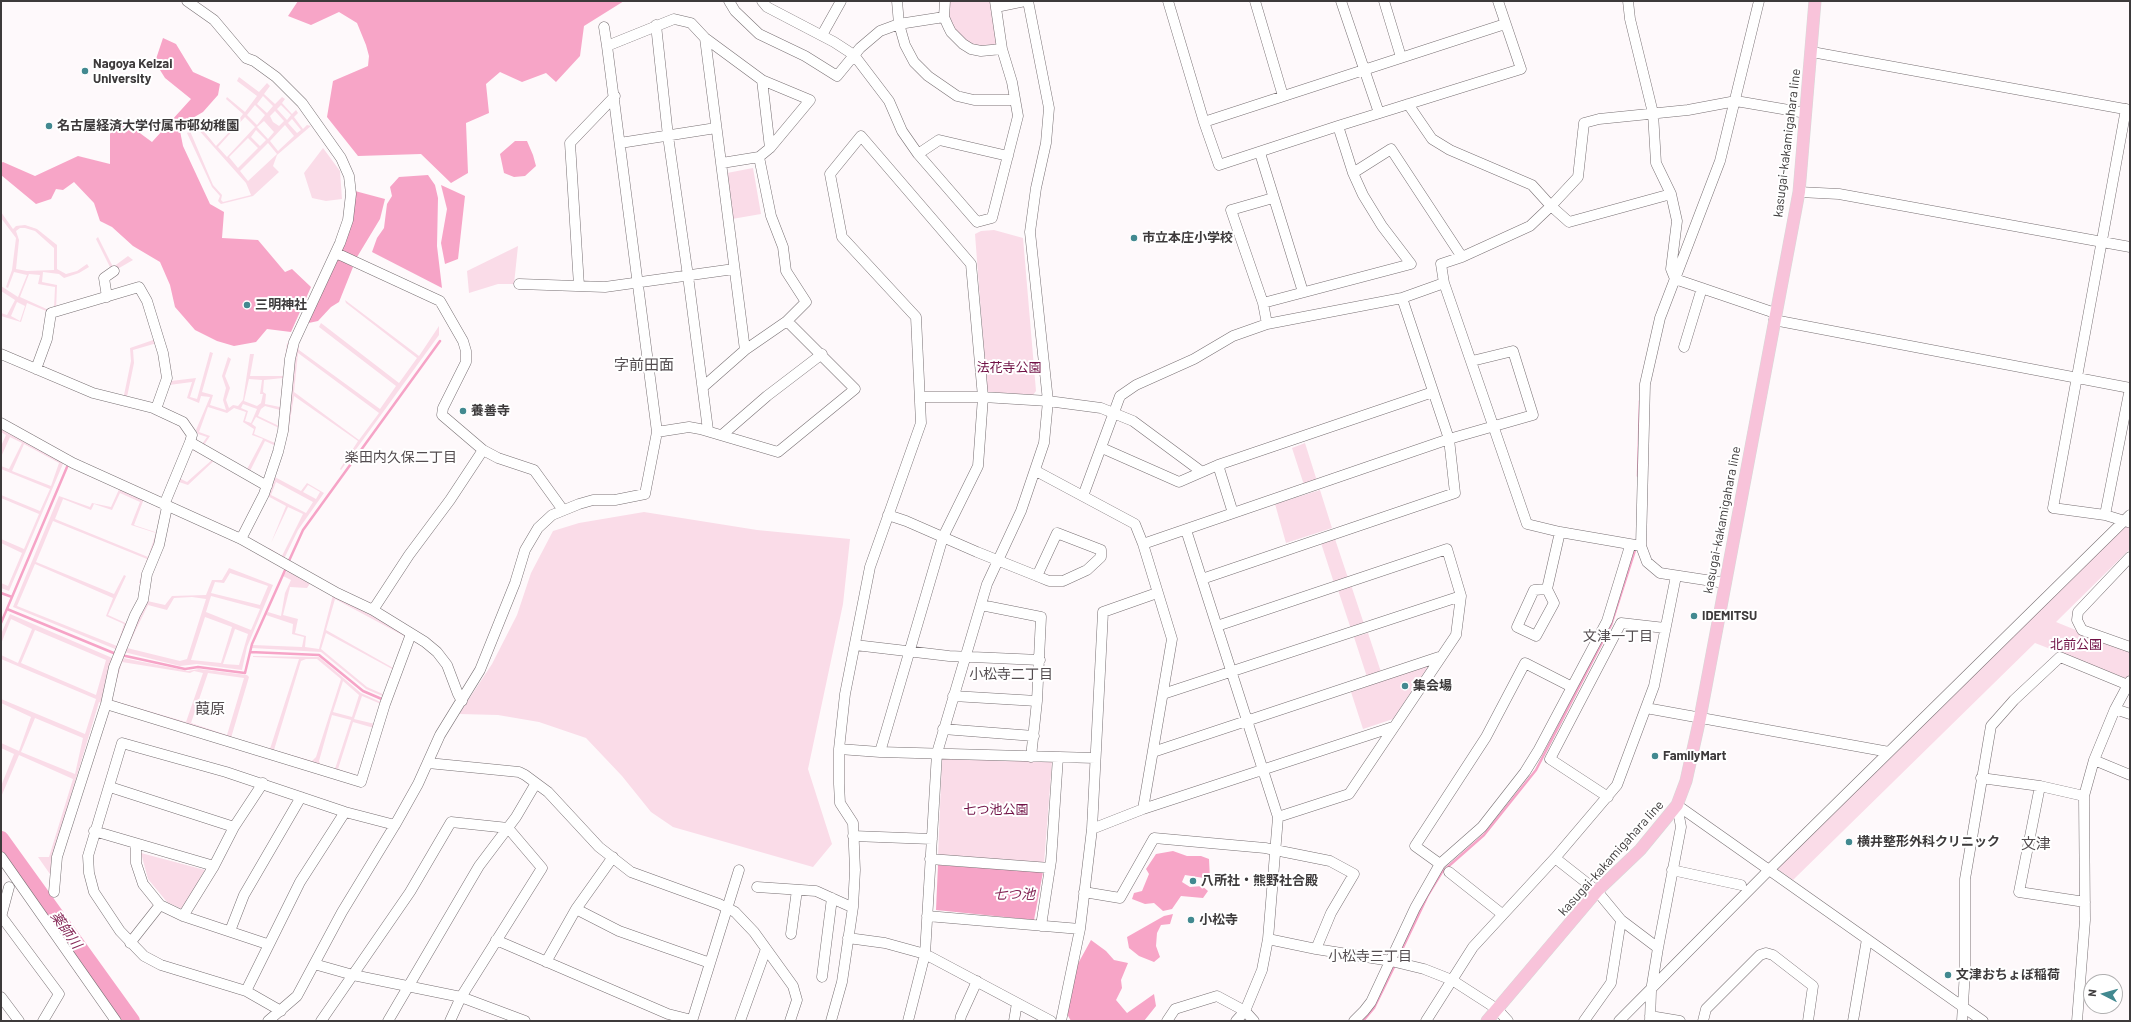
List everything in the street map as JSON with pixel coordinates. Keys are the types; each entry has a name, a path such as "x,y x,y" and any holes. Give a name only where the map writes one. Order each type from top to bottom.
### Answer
{"main road":[{"name":"kasugai-kakamigahara line","path":"1487,1021 1597,891 1640,850 1678,805 1686,781 1700,718 1798,192 1812,52 1815,1"}],"street":[{"path":"187,1 214,20 246,58 254,61 276,77 302,103 341,158 349,176 351,194 348,220 336,253 294,342 290,359 283,431 267,486 254,516 241,539"},
{"path":"729,1 735,11 759,34 770,41 805,56 837,76 854,55 880,31 899,24 944,17"},
{"path":"762,1 767,7 822,35 854,55 889,101 902,131 918,154 977,222 992,218 1018,116 1002,49 996,4 1027,1 1049,108 1046,143 1036,188 1030,232 1048,401 1044,443 1036,471 1021,511 998,560 981,606 936,754 925,954 908,1021"},
{"path":"822,35 841,1"},
{"path":"897,1 899,24 905,45 914,62 941,87 957,96 974,100 1015,100"},
{"path":"945,1 944,17 951,32 963,44 970,49 992,52 1002,49"},
{"path":"1168,1 1204,122 1219,165 1520,69 1498,1"},
{"path":"1255,1 1283,96"},
{"path":"1341,1 1379,113"},
{"path":"1384,1 1401,57"},
{"path":"1628,1 1630,19 1653,113 1656,163 1671,194 1677,221 1671,269 1675,279 1702,288 1774,317 2078,379 2130,388 2105,516"},
{"path":"1354,1021 1371,1002 1415,908 1440,864 1482,827 1525,772 1607,621 1635,546 1644,384 1660,318 1720,161 1736,101 1758,1"},
{"path":"607,46 656,25 674,19 682,20 691,23 706,38 762,80 810,100 770,148 759,157 722,163"},
{"path":"1204,122 1505,24"},
{"path":"656,25 668,136 708,430"},
{"path":"268,1021 297,996 342,912 418,784 440,735 462,702 480,670 515,583 525,550 545,520 563,510 593,500 614,500 645,494 658,432 615,96 604,27"},
{"path":"706,38 716,128 722,163 745,350"},
{"path":"1812,52 2128,110 2101,242 2078,379 2053,508 2128,519"},
{"path":"762,80 770,148"},
{"path":"579,286 570,143 615,96"},
{"path":"1725,583 1660,573 1647,562 1635,546 1560,532 1527,524 1444,283 1441,264 1462,257 1530,226 1551,206 1578,177 1584,123 1599,119 1736,101 1754,106 1806,113"},
{"path":"1408,104 1432,139 1450,150 1532,185 1551,206 1569,222 1671,194"},
{"path":"1263,303 1411,264 1382,226 1363,195 1353,173 1338,126"},
{"path":"620,143 716,128"},
{"path":"831,1021 842,982 853,906 855,870 852,823 840,803 839,749 845,694 870,567 921,423 921,397 916,317 842,236 830,174 861,136 971,264 983,397 978,466 943,538 880,752"},
{"path":"918,154 939,140 1008,156"},
{"path":"1353,173 1391,149 1462,257"},
{"path":"1260,152 1303,292"},
{"path":"703,387 745,350 787,320 806,302 786,271 783,246 770,216 759,157"},
{"path":"1798,192 1840,194 2130,247"},
{"path":"1267,324 1263,303 1231,210 1273,198"},
{"path":"336,253 440,301 463,341 466,357 443,408 442,416 483,450 498,458 534,470 563,510"},
{"path":"519,284 605,287 734,269"},
{"path":"107,297 104,278 114,271"},
{"path":"1083,496 1115,413 1120,396 1136,385 1194,359 1233,336 1267,324 1402,298 1444,283"},
{"path":"36,369 46,339 51,313 139,287 147,301 163,353 167,378 156,409"},
{"path":"1684,347 1702,288"},
{"path":"1202,578 1455,493 1449,439 1402,298"},
{"path":"658,432 689,428 708,430 778,452 855,389 787,320"},
{"path":"1143,544 1449,439 1533,414 1513,351 1472,361"},
{"path":"1,354 93,393 156,409 183,422 192,435 165,506 159,546 147,574 143,600 118,657 106,704 57,857 54,892"},
{"path":"722,435 767,396 822,354"},
{"path":"1102,448 1179,482 1218,465 1433,392"},
{"path":"921,397 983,397 1048,401 1101,408 1133,421 1202,472"},
{"path":"1,423 73,463 165,506 241,539 337,593 373,610 425,642 437,652 447,665 462,702"},
{"path":"190,442 267,486"},
{"path":"373,610 409,555 450,500 483,450"},
{"path":"1218,465 1233,513"},
{"path":"1036,471 1135,524 1143,544 1172,639 1143,809"},
{"path":"888,515 1049,581 1063,581 1087,570 1101,557 1101,550 1057,533 1037,576"},
{"path":"1619,1021 1651,991 1770,869 2128,519"},
{"path":"1186,530 1278,817 1268,939 1259,980 1245,1011 1236,1021"},
{"path":"1547,589 1534,590 1517,627 1536,636 1554,603 1547,589 1560,532"},
{"path":"1217,626 1447,548 1461,596 1456,635 1439,657 1349,794 1278,817"},
{"path":"2130,556 2078,612 2077,620 2082,630 2130,648"},
{"path":"1426,1021 1473,947 1555,858 1617,785 1654,686 1676,576"},
{"path":"1061,1021 1080,930 1092,829 1103,612 1157,593"},
{"path":"1163,694 1233,673 1461,596"},
{"path":"981,606 1041,616 1040,660 1031,757"},
{"path":"1608,797 1550,759 1621,623 1665,628"},
{"path":"106,704 361,782 385,702 411,634"},
{"path":"855,645 909,652 1040,660"},
{"path":"1153,752 1439,657"},
{"path":"1962,1021 1964,1007 1966,941 1965,879 1991,726 2014,700 2060,657 2129,683 2115,709 2094,760 2084,796 2085,902 2077,1021"},
{"path":"1440,864 1415,846 1486,737 1525,663 1572,687"},
{"path":"953,696 1037,701"},
{"path":"1646,708 1890,752"},
{"path":"2115,709 2130,714"},
{"path":"1092,829 1143,809 1393,727"},
{"path":"944,729 1034,736"},
{"path":"281,1011 246,990 161,965 144,956 130,943 94,892 89,873 88,856 94,831 110,787 122,743 262,783 345,812 395,825"},
{"path":"839,749 936,754 1095,758"},
{"path":"1041,926 1050,868 1058,757"},
{"path":"2094,760 2130,775"},
{"path":"428,763 519,772 548,792 599,847 613,856 631,872 643,878 727,908 744,921 793,986 797,1000 790,1021"},
{"path":"1981,778 2040,786 2084,796"},
{"path":"183,916 214,866 234,827 262,783"},
{"path":"388,1021 479,866 508,828 536,783"},
{"path":"2040,786 2019,892 2085,902"},
{"path":"110,787 234,827"},
{"path":"230,931 244,895 301,797"},
{"path":"1678,805 1983,1021"},
{"path":"1678,805 1681,827 1651,991 1650,1019 1680,1021"},
{"path":"246,990 267,944 300,882 345,812"},
{"path":"321,1021 410,892 451,822 508,828 542,868 461,997 450,1021"},
{"path":"94,831 136,845 214,866"},
{"path":"853,836 932,839"},
{"path":"1084,892 1120,898 1154,838 1265,848 1330,861 1354,874 1331,913 1316,949"},
{"path":"136,845 136,863 144,884 160,905 183,916 267,944"},
{"path":"546,962 576,909 613,856"},
{"path":"1,857 116,1021"},
{"path":"1555,858 1597,891 1621,920 1658,948"},
{"path":"930,859 1050,868"},
{"path":"496,940 668,1014 692,1021 739,870"},
{"path":"1672,870 1741,885"},
{"path":"1449,872 1502,914"},
{"path":"9,887 1,916 59,994 43,1021"},
{"path":"757,887 816,891 853,906"},
{"path":"791,934 797,890"},
{"path":"822,978 832,898"},
{"path":"130,943 160,905"},
{"path":"576,909 619,930 710,963"},
{"path":"928,916 1080,930"},
{"path":"1584,1021 1611,983 1621,920"},
{"path":"848,938 884,943 925,954 1051,1021"},
{"path":"1268,939 1316,949 1391,961 1424,969 1452,980 1497,1009 1508,1021"},
{"path":"1853,1021 1867,939"},
{"path":"740,1021 766,949"},
{"path":"1703,1021 1706,1008 1760,955 1766,953 1773,955 1813,986 1808,1021"},
{"path":"314,964 353,975 461,997 525,1021"},
{"path":"960,1021 977,981"},
{"path":"1167,1021 1175,1009 1217,996 1245,1011 1254,1021"},
{"path":"1,997 19,1021"},
{"path":"1014,1021 1017,1003"}],"green space":[{"path":"947,1 992,1 999,48 981,49 958,37 948,16"},
{"path":"239,77 259,92 267,83 270,86 264,94 275,104 282,97 285,99 282,103 292,114 296,110 298,113 294,117 303,129 307,125 311,126 277,155 273,166 279,172 253,196 221,204 218,201 220,196 212,187 187,133 190,131 213,185 222,195 221,200 223,202 251,195 246,183 196,127 202,129 216,146 231,130 243,114 226,99 227,97 245,112 257,96 237,81","holes":["263,96 273,106 267,113 257,104","255,105 265,115 257,125 247,115","281,105 291,115 287,120 277,109","275,111 284,121 279,126 273,122 270,116","245,117 255,127 227,157 218,147","292,119 301,130 297,133 288,123","264,121 274,132 268,139 257,127","285,125 294,136 278,151 270,141","256,130 266,140 260,146 251,137","248,138 258,148 238,168 229,157","268,143 277,154 248,181 240,171"]},
{"path":"323,148 340,171 342,199 326,201 312,198 304,173"},
{"path":"753,168 761,214 732,219 727,173"},
{"path":"1,212 13,229 16,226 25,225 37,229 57,245 57,269 66,274 77,271 87,264 89,267 79,273 64,278 59,274 43,272 42,282 57,285 56,311 51,313 27,303 21,322 1,316 1,313 7,315 15,300 1,291 1,286 18,297 27,275 14,272 8,288 6,287 12,270 16,238 1,218","holes":["20,228 35,231 54,248 54,270 27,271 16,269 19,240 16,231","29,274 40,275 38,284 55,287 54,309 51,311 20,297","17,302 25,306 20,321 11,316"]},
{"name":"法花寺公園","path":"994,230 1023,238 1036,391 1033,395 987,392 975,234 981,231"},
{"path":"98,237 113,267 128,256 133,260 114,271 111,269 96,239"},
{"path":"518,246 514,284 498,284 469,293 467,271"},
{"path":"336,253 355,263 353,267 338,257 298,341 299,350 380,409 396,386 319,327 321,323 399,383 417,358 346,303 345,300 419,356 439,326 439,335 341,470 340,469 358,441 294,396 288,433 284,432 271,475 301,491 307,483 324,493 298,530 283,561 267,553 269,548 282,556 303,514 288,507 271,543 286,506 264,494 267,486 245,473 263,439 252,435 254,429 243,422 246,412 234,408 227,413 208,407 199,432 210,436 202,448 218,457 188,485 173,480 190,442 183,422 123,400 131,361 130,348 159,338 160,329 170,362 171,381 196,378 190,397 197,399 210,352 213,353 202,392 213,395 210,405 226,410 223,400 226,388 222,376 228,357 231,359 225,376 230,388 226,400 229,408 233,405 238,406 243,400 250,354 254,354 250,376 283,376 287,343 293,343","holes":["157,343 163,377 154,405 127,397 134,363 133,350","298,353 379,413 359,440 294,392","283,378 280,407 265,404 266,394 263,392 264,380","249,379 262,380 260,394 263,394 261,403 257,406 244,401","192,382 187,398 199,403 201,396 210,397 196,430 198,434 207,437 202,444 194,439 194,431 189,422 161,407 169,385","243,404 257,409 251,423 245,421 248,411 241,408","265,406 280,410 279,426 258,416 261,409","256,417 279,428 275,443 254,434 256,427 252,424","265,441 276,446 265,479 263,480 250,471","192,450 213,459 187,482 179,478","276,482 313,502 306,513 271,495","308,485 320,492 316,499 303,492"]},
{"path":"1,423 65,459 9,591 1,588 1,583 8,586 22,553 1,543 1,539 24,549 39,514 1,498 1,495 40,511 50,489 1,469 1,466 9,469 22,443 10,437 1,457 1,446 6,435 1,432","holes":["24,444 59,463 51,486 12,471"]},
{"path":"1305,443 1317,481 1304,485 1292,448"},
{"path":"121,485 145,496 134,525 161,534 145,585 139,583 147,559 53,521 36,562 114,594 124,575 126,576 108,615 130,625 143,600 165,605 172,596 206,595 212,580 222,580 229,568 273,585 247,647 242,670 197,664 180,666 120,651 13,607 59,496 90,507 92,503 111,507","holes":["120,493 140,502 131,525 156,533 148,557 55,519 63,499 91,510 94,504 112,510","35,564 113,598 106,616 124,624 117,646 17,606","230,573 268,586 260,605 211,593 215,582 224,583","211,596 260,609 251,630 206,612","192,597 206,599 187,659 180,661 127,648 148,605 167,610 174,598","205,617 232,627 221,663 191,660","235,629 248,634 239,665 223,664"]},
{"path":"1320,490 1332,528 1286,543 1275,504"},
{"path":"644,512 757,530 850,539 843,604 808,769 832,844 813,867 673,827 651,812 622,776 586,738 539,722 498,715 459,714 492,664 517,615 531,573 553,531 579,523"},
{"name":"北前公園","path":"2130,513 2130,549 2056,622 2130,652 2130,680 2035,643 2037,641 1793,880 1770,864"},
{"path":"1335,539 1348,578 1334,583 1321,543"},
{"path":"291,565 313,579 307,588 290,587 283,615 298,619 295,633 306,636 305,647 319,649 334,591 407,633 406,637 335,599 326,630 395,669 404,643 387,698 366,689 321,652 252,648 253,645 302,647 304,637 292,634 293,624 266,615 268,612 281,616 285,593 291,580 283,576","holes":["326,633 394,670 385,695 367,687 321,649"]},
{"path":"1351,585 1364,624 1351,629 1338,590"},
{"path":"10,614 117,660 118,657 188,671 199,669 247,675 249,677 231,738 270,749 299,659 253,656 319,657 361,693 385,704 361,782 99,702 63,822 52,877 38,857 49,857 73,779 19,755 1,797 1,786 14,754 1,748 1,743 19,751 31,717 1,703 1,699 85,734 96,699 1,659 1,655 18,663 32,629 11,619 1,644 1,634","holes":["35,630 106,660 96,695 21,663","306,659 317,659 341,679 316,757 312,761 274,750 301,661","122,662 190,673 194,671 203,673 186,722 111,700","208,673 244,678 227,735 191,723","343,681 359,695 352,717 333,712","362,696 381,704 375,724 354,719","332,715 351,720 335,769 320,764 319,761","35,718 83,738 75,774 21,752","353,722 374,728 359,776 338,769"]},
{"path":"1368,633 1381,672 1367,677 1354,637"},
{"path":"1430,664 1393,719 1363,729 1351,692"},
{"name":"七つ池公園","path":"942,758 1052,762 1044,863 938,856"},
{"path":"141,853 205,870 182,909 167,902 148,879"}],"shaded area":[{"path":"298,1 624,1 584,26 580,56 556,82 546,73 522,82 500,72 486,84 489,113 466,123 468,173 451,183 421,154 358,156 327,117 333,81 368,66 369,56 366,45 357,23 339,12 311,25 288,16"},
{"path":"163,38 176,44 193,72 220,84 218,95 203,112 179,126 183,146 210,204 224,212 222,238 258,240 285,272 292,269 311,287 291,332 267,329 256,342 234,346 217,341 195,330 175,307 170,285 160,262 133,246 112,227 100,221 94,203 74,182 63,190 56,189 51,199 36,204 1,175 1,163 3,162 35,176 78,156 110,164 110,134 118,117 152,142 191,99 165,78 155,62"},
{"path":"515,141 527,141 533,155 536,166 525,176 514,177 504,173 500,154"},
{"path":"441,185 465,196 458,259 445,264 441,243 447,209"},
{"path":"355,191 385,199 380,219 354,262 336,253"},
{"path":"337,257 353,267 339,302 331,307 318,321 304,324"},
{"path":"1173,851 1187,856 1201,856 1209,859 1210,879 1185,875 1182,882 1190,887 1202,886 1208,891 1203,898 1181,896 1172,909 1163,911 1154,903 1145,904 1132,899 1134,893 1142,891 1149,874 1146,869 1156,854"},
{"path":"1173,914 1170,924 1161,925 1157,933 1156,946 1160,957 1154,962 1139,956 1129,948 1127,937 1164,916"},
{"path":"1091,940 1106,951 1114,960 1128,963 1121,980 1122,988 1116,1000 1127,1013 1154,994 1156,1006 1144,1021 1071,1021 1066,1012 1075,969"}],"water":[{"path":"428,175 435,185 438,198 437,246 442,288 372,252 377,238 384,228 387,204 392,196 390,187 399,177"},
{"name":"七つ池","path":"938,865 1043,872 1034,920 936,910"}],"waterway":[{"path":"288,563 303,530 440,341"},
{"path":"1638,476 1640,401"},
{"path":"1,623 67,467"},
{"path":"1397,960 1428,895 1442,872 1484,835 1536,770 1611,625 1636,547"},
{"path":"121,655 185,669 198,667 245,673 252,644 286,568"},
{"path":"1,593 12,597"},
{"path":"7,609 116,654"},
{"path":"250,652 319,655 363,691 384,700"},
{"name":"薬師川","path":"1,839 132,1021"},
{"path":"1363,1021 1374,1008 1395,965"}],"place":[{"name":"Nagoya Keizai University","path":"85,71"},
{"name":"名古屋経済大学付属市邨幼稚園","path":"49,126"},
{"name":"市立本庄小学校","path":"1134,238"},
{"name":"三明神社","path":"247,305"},
{"name":"養善寺","path":"463,411"},
{"name":"IDEMITSU","path":"1694,616"},
{"name":"集会場","path":"1405,686"},
{"name":"FamilyMart","path":"1655,756"},
{"name":"横井整形外科クリニック","path":"1849,842"},
{"name":"八所社・熊野社合殿","path":"1193,881"},
{"name":"小松寺","path":"1191,920"},
{"name":"文津おちょぼ稲荷","path":"1948,975"}],"district":[{"name":"字前田面","path":"644,365"},
{"name":"楽田内久保二丁目","path":"401,457"},
{"name":"文津一丁目","path":"1618,636"},
{"name":"小松寺二丁目","path":"1011,674"},
{"name":"葭原","path":"210,709"},
{"name":"文津","path":"2036,844"},
{"name":"小松寺三丁目","path":"1370,956"}]}
